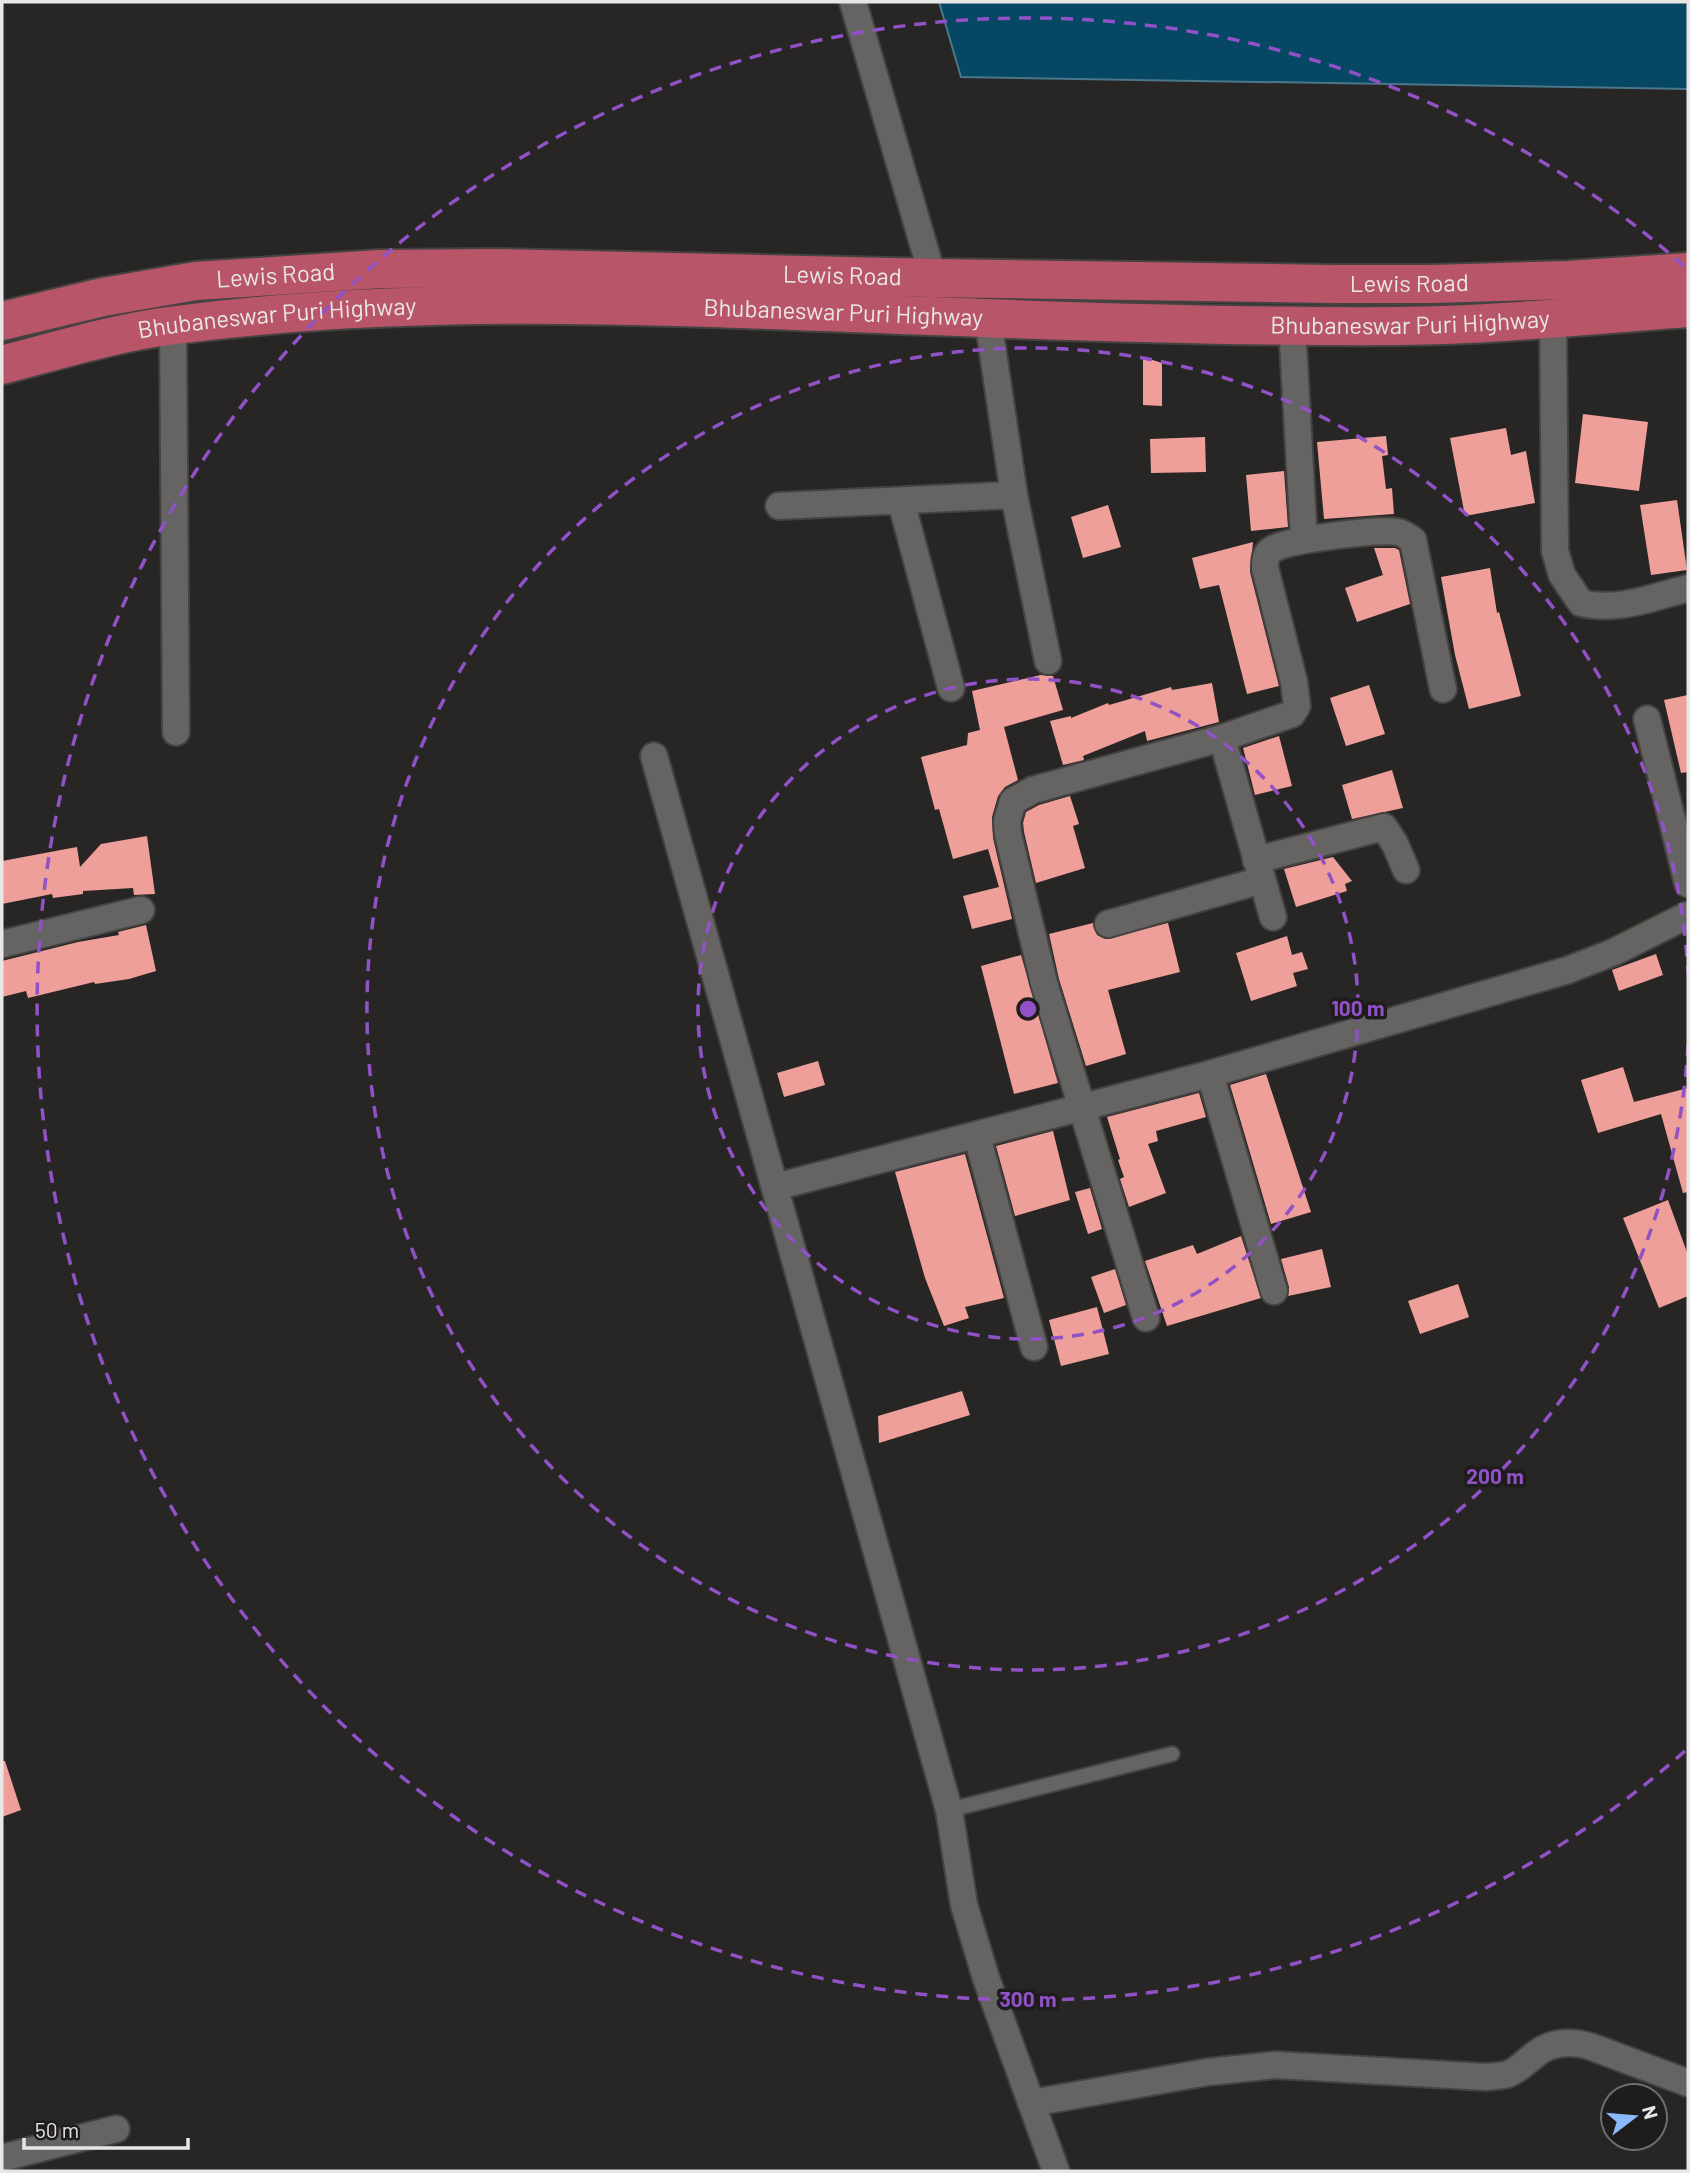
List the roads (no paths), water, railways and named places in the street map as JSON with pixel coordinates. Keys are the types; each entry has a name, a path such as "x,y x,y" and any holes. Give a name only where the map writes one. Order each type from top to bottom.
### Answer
{"highway":[{"name":"Lewis Road","path":"2,321 103,297 196,281 367,270 497,268 933,278 1431,284 1568,280 1688,272"},
{"name":"Bhubaneswar Puri Highway","path":"2,365 106,338 173,325 321,311 443,306 656,306 988,318 1403,326 1688,308"}],"street":[{"path":"853,2 933,278"},
{"path":"988,318 1014,495 1048,661"},
{"path":"1553,318 1555,551 1562,575 1581,603 1598,607 1627,604 1688,587"},
{"path":"173,325 176,732"},
{"path":"1292,325 1304,540"},
{"path":"779,506 1014,495"},
{"path":"901,501 951,688"},
{"path":"1146,1318 1044,983 1013,860 1007,821 1013,801 1033,790 1222,738 1292,713 1297,706 1294,682 1265,568 1266,555 1273,548 1304,540 1384,532 1401,533 1413,540 1443,689"},
{"path":"1647,719 1688,884"},
{"path":"1222,738 1273,917"},
{"path":"654,756 948,1810 964,1905 986,1978 1056,2171"},
{"path":"1108,924 1384,827 1406,870"},
{"path":"2,944 141,910"},
{"path":"775,1187 977,1136 1082,1105 1210,1074 1568,970 1614,952 1688,915"},
{"path":"1210,1074 1274,1291"},
{"path":"977,1136 1034,1347"},
{"path":"1031,2103 1208,2072 1276,2064 1486,2077 1506,2074 1521,2067 1546,2046 1561,2042 1585,2045 1688,2083"},
{"path":"2,2158 116,2129"}],"lane":[{"path":"948,1810 1172,1754"}],"water":[{"path":"939,2 1688,2 1688,89 961,77"}]}
